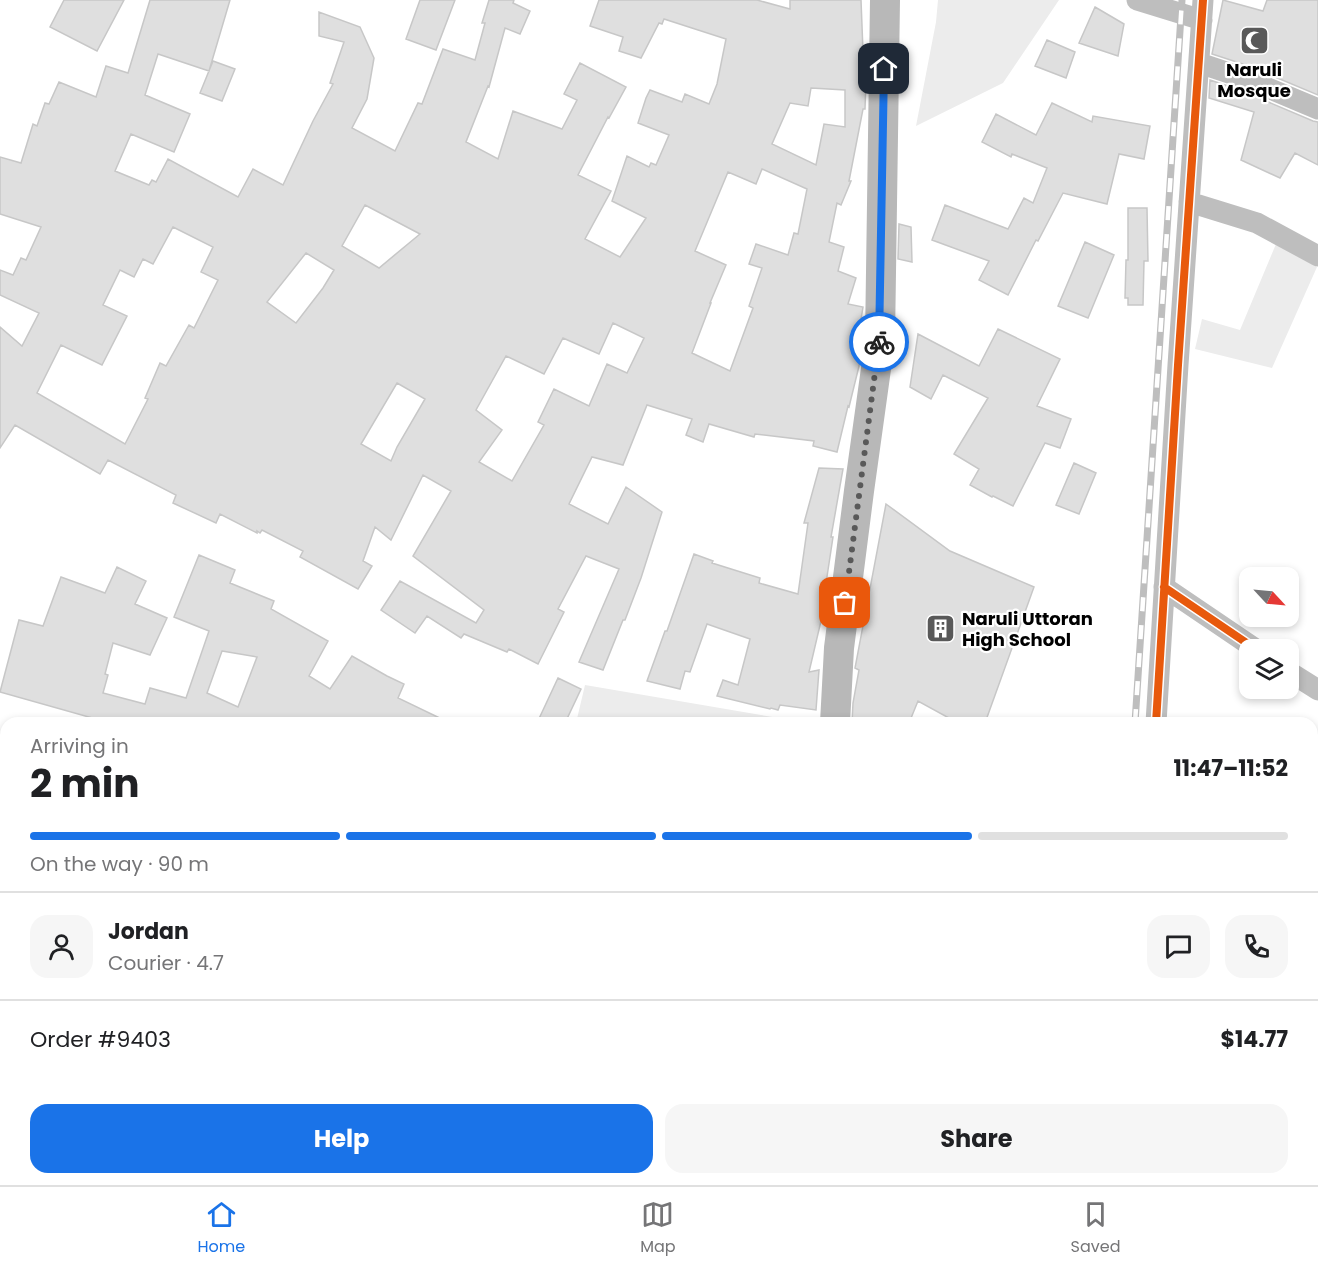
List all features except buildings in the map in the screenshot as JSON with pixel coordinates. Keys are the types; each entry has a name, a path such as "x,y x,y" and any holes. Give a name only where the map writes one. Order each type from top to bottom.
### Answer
{"main road":[{"path":"835,717 839,648 880,340 885,0"}],"street":[{"path":"1137,0 1203,10 1156,717"},
{"path":"1199,63 1244,78 1318,109"},
{"path":"1189,202 1257,223 1318,256"},
{"path":"1164,587 1241,639"},
{"path":"1299,678 1318,690"}],"shaded area":[{"path":"938,0 1059,0 1003,83 916,126 936,22"},
{"path":"1276,244 1317,267 1272,368 1195,349 1202,319 1240,330"},
{"path":"585,685 773,717 577,717"}],"railway":[{"path":"1135,717 1182,0"}],"cycle path":[{"path":"1156,717 1203,0"},
{"path":"1164,587 1241,639"}],"way so far":[{"path":"845,603 879,342"}],"place":[{"name":"Naruli Mosque","path":"1254,40"},
{"name":"Naruli Uttoran High School","path":"941,628"}],"route":[{"path":"879,342 884,69"}]}
